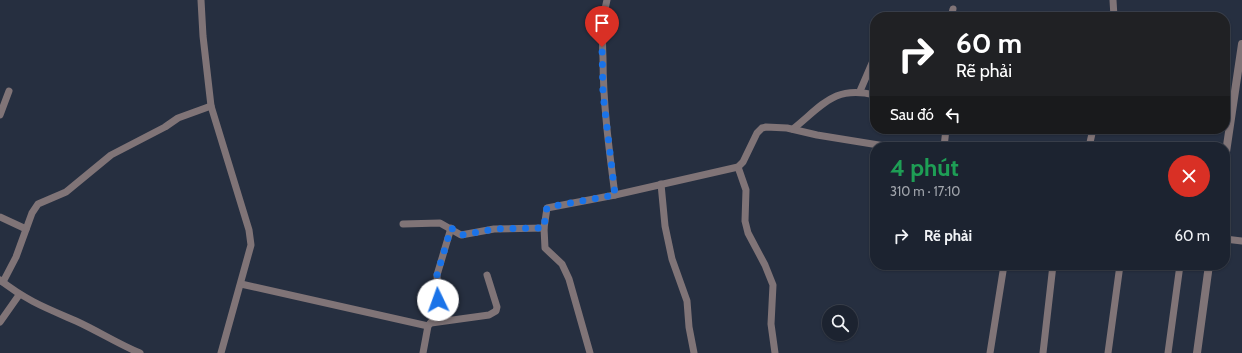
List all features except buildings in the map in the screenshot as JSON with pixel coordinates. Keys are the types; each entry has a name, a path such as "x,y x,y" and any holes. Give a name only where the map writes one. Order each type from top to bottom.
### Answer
{"street":[{"path":"202,0 203,36 211,106 249,230 251,245 221,353"},
{"path":"607,0 604,9 602,47 603,94 615,195"},
{"path":"1113,0 1114,12"},
{"path":"1230,125 1242,44"},
{"path":"860,91 870,66"},
{"path":"0,115 9,91"},
{"path":"793,129 839,94 860,91 870,94"},
{"path":"136,352 76,322 39,306 19,295 1,281 16,257 32,213 38,204 66,192 111,155 178,118 211,106"},
{"path":"590,353 569,279 562,264 545,248 544,228 546,210 548,207 615,195 738,167 743,162 757,133 762,128 793,129 870,143"},
{"path":"738,167 746,190 745,221 748,233 765,265 773,285 771,324 775,353"},
{"path":"661,184 667,239 687,301 689,327 694,353"},
{"path":"0,217 26,229"},
{"path":"403,224 435,222 445,224 462,235 494,229 544,228"},
{"path":"423,353 430,324 439,312 437,275 451,228"},
{"path":"1230,240 1242,241"},
{"path":"990,353 1003,270"},
{"path":"1043,353 1052,270"},
{"path":"1108,353 1119,270"},
{"path":"1168,353 1179,270"},
{"path":"1197,353 1208,270"},
{"path":"241,284 430,324 490,315 496,311 497,307 487,275"},
{"path":"0,322 19,295"}],"route":[{"path":"438,300 437,275 451,228 462,235 494,229 544,228 546,210 548,207 615,195 603,94 602,47"}]}
